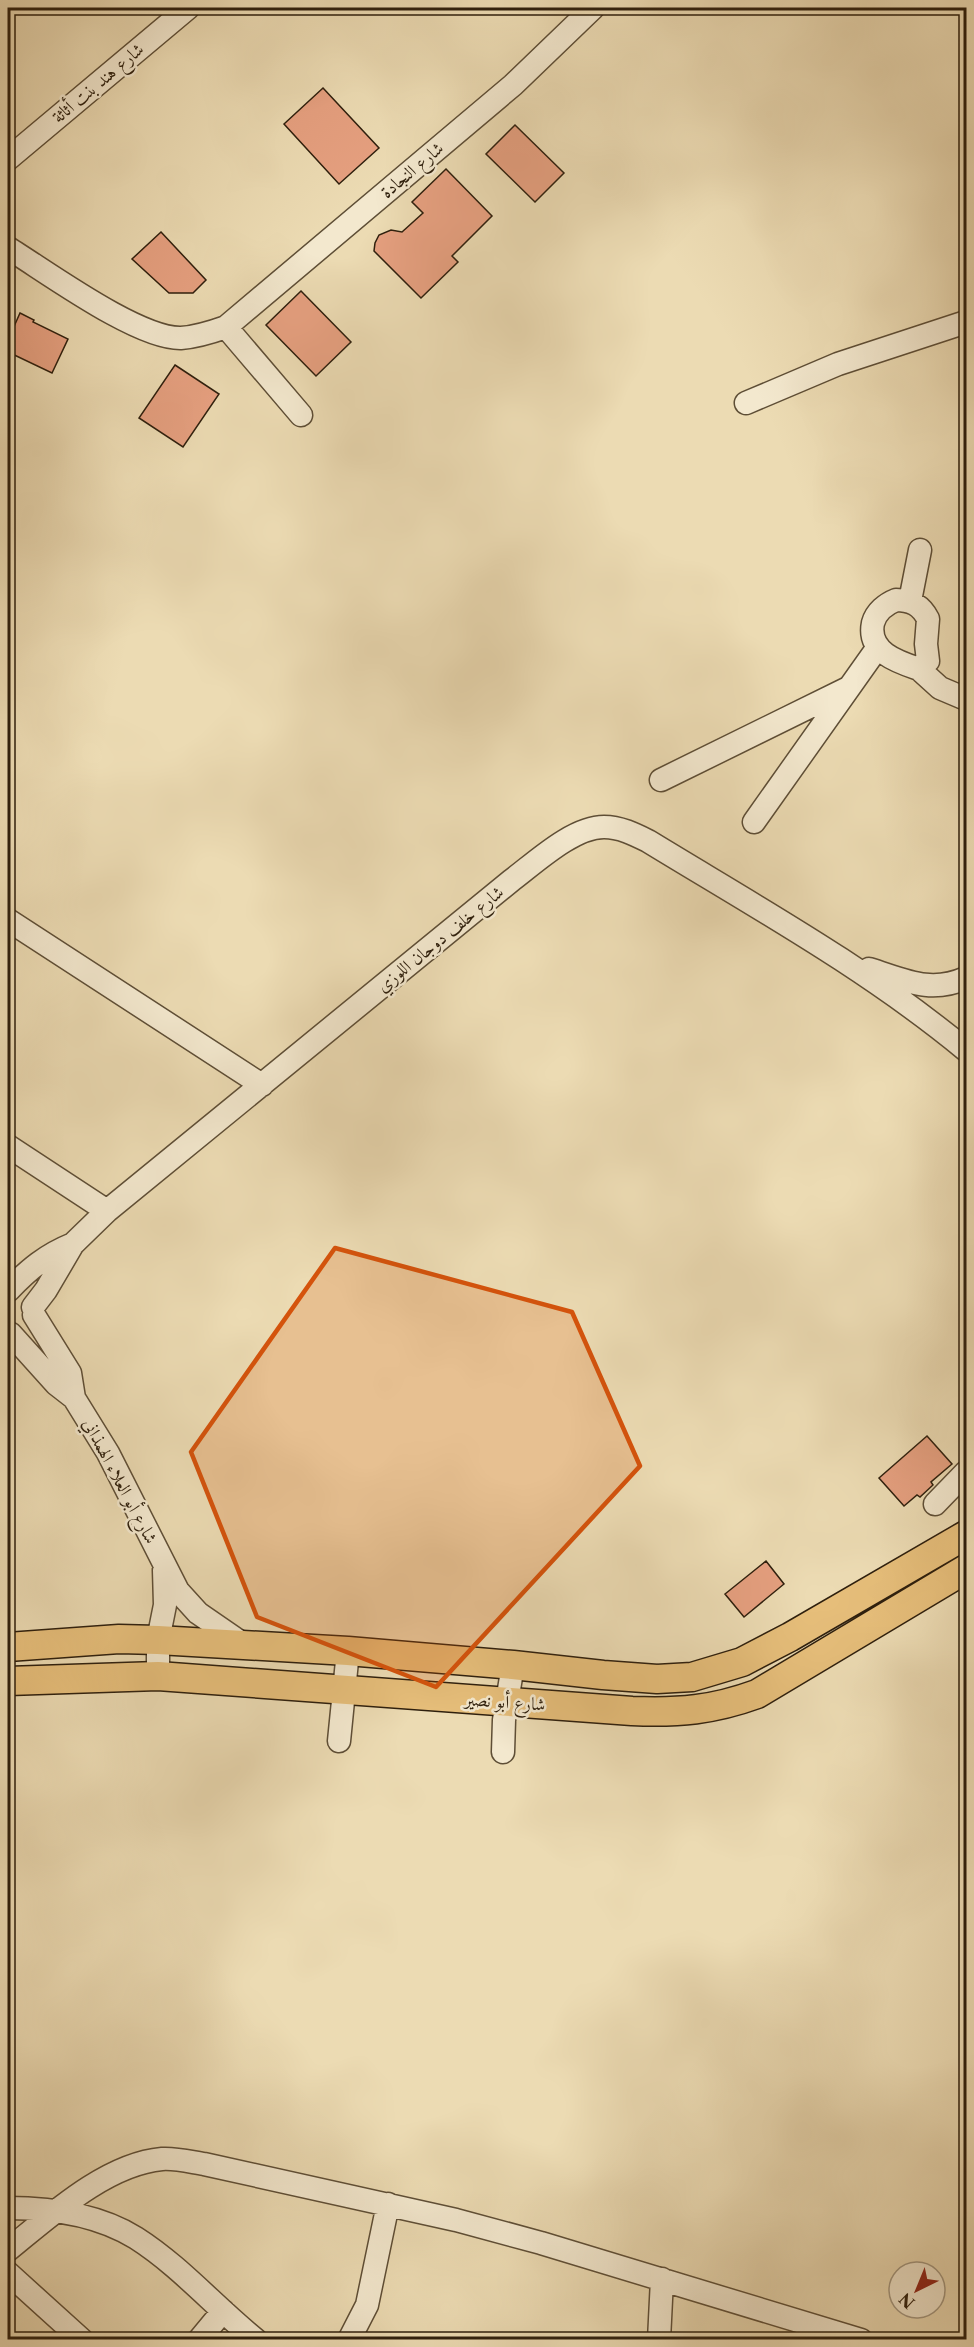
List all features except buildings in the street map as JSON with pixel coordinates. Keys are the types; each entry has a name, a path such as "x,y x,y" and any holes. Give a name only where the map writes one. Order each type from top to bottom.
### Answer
{"main road":[{"name":"شارع أبو نصير","path":"8,1647 119,1639 158,1640 348,1651 513,1665 603,1676 692,1677 742,1662 790,1637 966,1535"},
{"name":"شارع أبو نصير","path":"8,1681 158,1676 343,1688 508,1703 664,1713 696,1711 727,1705 757,1694 966,1569"}],"street":[{"name":"شارع النجادة","path":"226,327 513,85 587,10"},
{"name":"شارع هند بنت أثاثة","path":"8,159 177,11"},
{"path":"8,248 122,318 152,333 180,338 206,334 226,327 301,415"},
{"path":"746,403 838,364 966,322"},
{"path":"910,601 920,550"},
{"path":"919,669 928,661 926,637 928,619 921,608 910,601 896,600 879,612 873,626 874,641 878,647 892,659 919,669 940,688 966,699"},
{"path":"754,822 878,647"},
{"path":"661,780 849,688"},
{"name":"شارع خلف دوجان اللوزي","path":"9,1334 19,1333 26,1329 33,1311 73,1244 107,1212 512,880 568,839 585,830 603,827 624,830 648,840 845,961 921,1013 966,1050"},
{"path":"8,920 262,1085"},
{"name":"شارع خلف دوجان اللوزي","path":"845,961 919,985 935,987 952,984 966,978"},
{"path":"8,1146 107,1212"},
{"name":"شارع خلف دوجان اللوزي","path":"8,1290 38,1262 51,1253 73,1244"},
{"path":"8,1290 24,1294 33,1311"},
{"name":"شارع أبو العلاء الهمذاني","path":"33,1311 70,1373 74,1398"},
{"name":"شارع أبو العلاء الهمذاني","path":"9,1334 56,1384 74,1398 108,1453 178,1592 191,1606 243,1644"},
{"path":"934,1504 966,1472"},
{"name":"شارع أبو العلاء الهمذاني","path":"158,1676 158,1640 165,1605 165,1566"},
{"path":"339,1741 348,1651"},
{"path":"503,1752 504,1720 513,1665"},
{"path":"8,2250 91,2186 118,2170 143,2162 165,2159 204,2164 388,2204 530,2240 861,2340"},
{"path":"349,2340 367,2305 388,2204"},
{"path":"8,2208 58,2211 113,2226 137,2238 197,2287 256,2340"},
{"path":"8,2273 82,2340"},
{"path":"659,2340 662,2279"},
{"path":"200,2340 223,2311"}],"highlighted area":[{"path":"335,1248 572,1312 640,1466 436,1687 257,1617 191,1452"}]}
